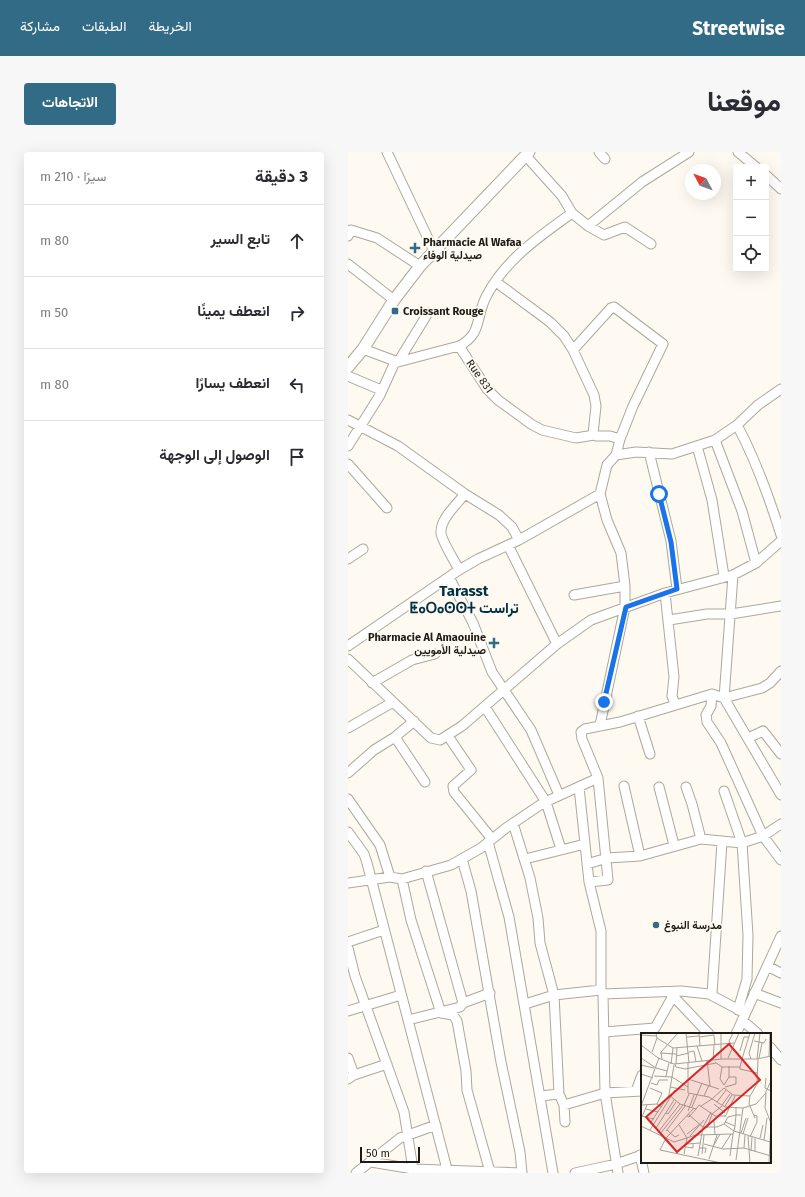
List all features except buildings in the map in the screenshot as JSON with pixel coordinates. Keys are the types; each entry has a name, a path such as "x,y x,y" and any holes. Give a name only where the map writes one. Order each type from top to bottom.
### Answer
{"street":[{"path":"398,152 388,155 434,251"},
{"path":"588,226 642,182 690,152"},
{"path":"738,152 752,164"},
{"path":"349,363 362,349 394,300 420,266 528,154 562,196 572,213 588,226 604,235 625,227 651,244"},
{"path":"769,178 781,189"},
{"path":"362,349 397,362 459,346 469,341 476,331 487,294 496,282 523,250 572,213"},
{"path":"349,232 377,238 420,266"},
{"path":"348,264 394,300"},
{"path":"496,282 550,322 564,336 574,350 594,395 596,406 594,435"},
{"path":"574,350 611,308 614,307 663,344 633,406 620,439 616,455 607,465 600,494 607,520 619,546 625,586 626,607 600,725"},
{"path":"348,446 397,362 428,313"},
{"name":"Rue 831","path":"459,346 487,389 498,400 531,424 542,430 576,438 594,435 620,439"},
{"path":"348,376 381,390"},
{"path":"616,455 636,452 672,454 715,440 737,426 758,405 781,389"},
{"path":"348,420 398,446 465,494 506,521 512,527 519,540"},
{"path":"737,426 750,449 766,487 781,535"},
{"path":"715,440 742,511 756,563"},
{"path":"697,446 712,500 729,575 731,614 724,698 781,795"},
{"path":"649,452 671,542 677,589"},
{"path":"348,464 387,508"},
{"path":"459,570 441,534 449,514 465,494"},
{"path":"348,646 459,570 478,559 519,540 600,494"},
{"path":"348,659 372,683 435,740 448,736 504,691 557,644 591,620 677,589 729,575 756,563 781,541"},
{"path":"508,545 557,644"},
{"path":"348,559 363,549"},
{"path":"449,577 473,623 492,672 531,730 559,795"},
{"path":"574,595 625,586"},
{"path":"665,593 674,677 672,696 675,704"},
{"path":"669,620 707,614 731,614 781,606"},
{"path":"372,683 412,660 435,654"},
{"path":"589,882 608,880 607,858 598,778 581,732 600,725 620,722 675,704 712,694 724,698 767,686 781,671"},
{"path":"712,694 711,706 706,715 707,722 721,743 763,836 781,860"},
{"path":"348,728 393,702"},
{"path":"485,707 546,802 561,849"},
{"path":"638,716 650,754"},
{"path":"348,773 374,750 395,737 414,721"},
{"path":"748,738 763,731 781,754"},
{"path":"448,736 471,770 453,786 454,792 490,841 508,917 525,1004 553,1173"},
{"path":"395,737 425,782"},
{"path":"348,883 390,877 402,878 441,868 462,859 546,802 598,778"},
{"path":"624,786 640,856"},
{"path":"579,787 589,882 601,931 605,1094 617,1168"},
{"path":"659,787 674,845"},
{"path":"686,787 701,839"},
{"path":"724,791 742,843 748,935 747,979 742,1014 736,1033"},
{"path":"348,799 380,845 390,877"},
{"path":"513,823 525,859 535,899 540,943 554,995 560,1094 564,1105 565,1122"},
{"path":"587,864 607,858 640,856 674,845 701,839 742,843 763,836 781,824"},
{"path":"348,832 364,854 448,1171"},
{"path":"712,994 722,842"},
{"path":"525,859 585,844"},
{"path":"371,1162 413,1169 522,1173 520,1152 501,1062 469,876 462,859"},
{"path":"426,872 463,1004"},
{"path":"402,878 411,920 441,1013"},
{"path":"348,942 384,930"},
{"path":"742,1014 754,993 781,936"},
{"path":"348,948 351,977 367,1004 387,1064 398,1090 409,1134 413,1169"},
{"path":"766,966 781,973"},
{"path":"525,1004 554,995 602,992 712,994 742,1014 757,1033"},
{"path":"408,1020 460,1008 463,1004 490,993"},
{"path":"754,993 781,1003"},
{"path":"604,1032 654,1031 673,994"},
{"path":"673,994 708,1033"},
{"path":"348,1011 367,1004 401,995"},
{"path":"441,1013 453,1015 457,1021 466,1071 467,1090 490,1172"},
{"path":"771,1048 780,1056"},
{"path":"348,1058 351,1077 387,1064"},
{"path":"564,1105 605,1094 639,1091 641,1080"},
{"path":"540,1096 560,1094"},
{"path":"356,1173 371,1162 389,1144 409,1134 436,1125"},
{"path":"575,1173 617,1168 641,1155"},
{"path":"642,1163 644,1173"}],"place":[{"name":"Pharmacie Al Wafaa صيدلية الوفاء","path":"415,248"},
{"name":"Croissant Rouge","path":"395,311"},
{"name":"Pharmacie Al Amaouine صيدلية الأمويين","path":"494,643"},
{"name":"مدرسة النبوغ","path":"656,925"}],"district":[{"name":"Tarasst ⵟⴰⵔⴰⵙⵙⵜ تراست","path":"464,600"}],"route":[{"path":"604,702 626,607 677,589 671,542 665,512 659,494"}]}
